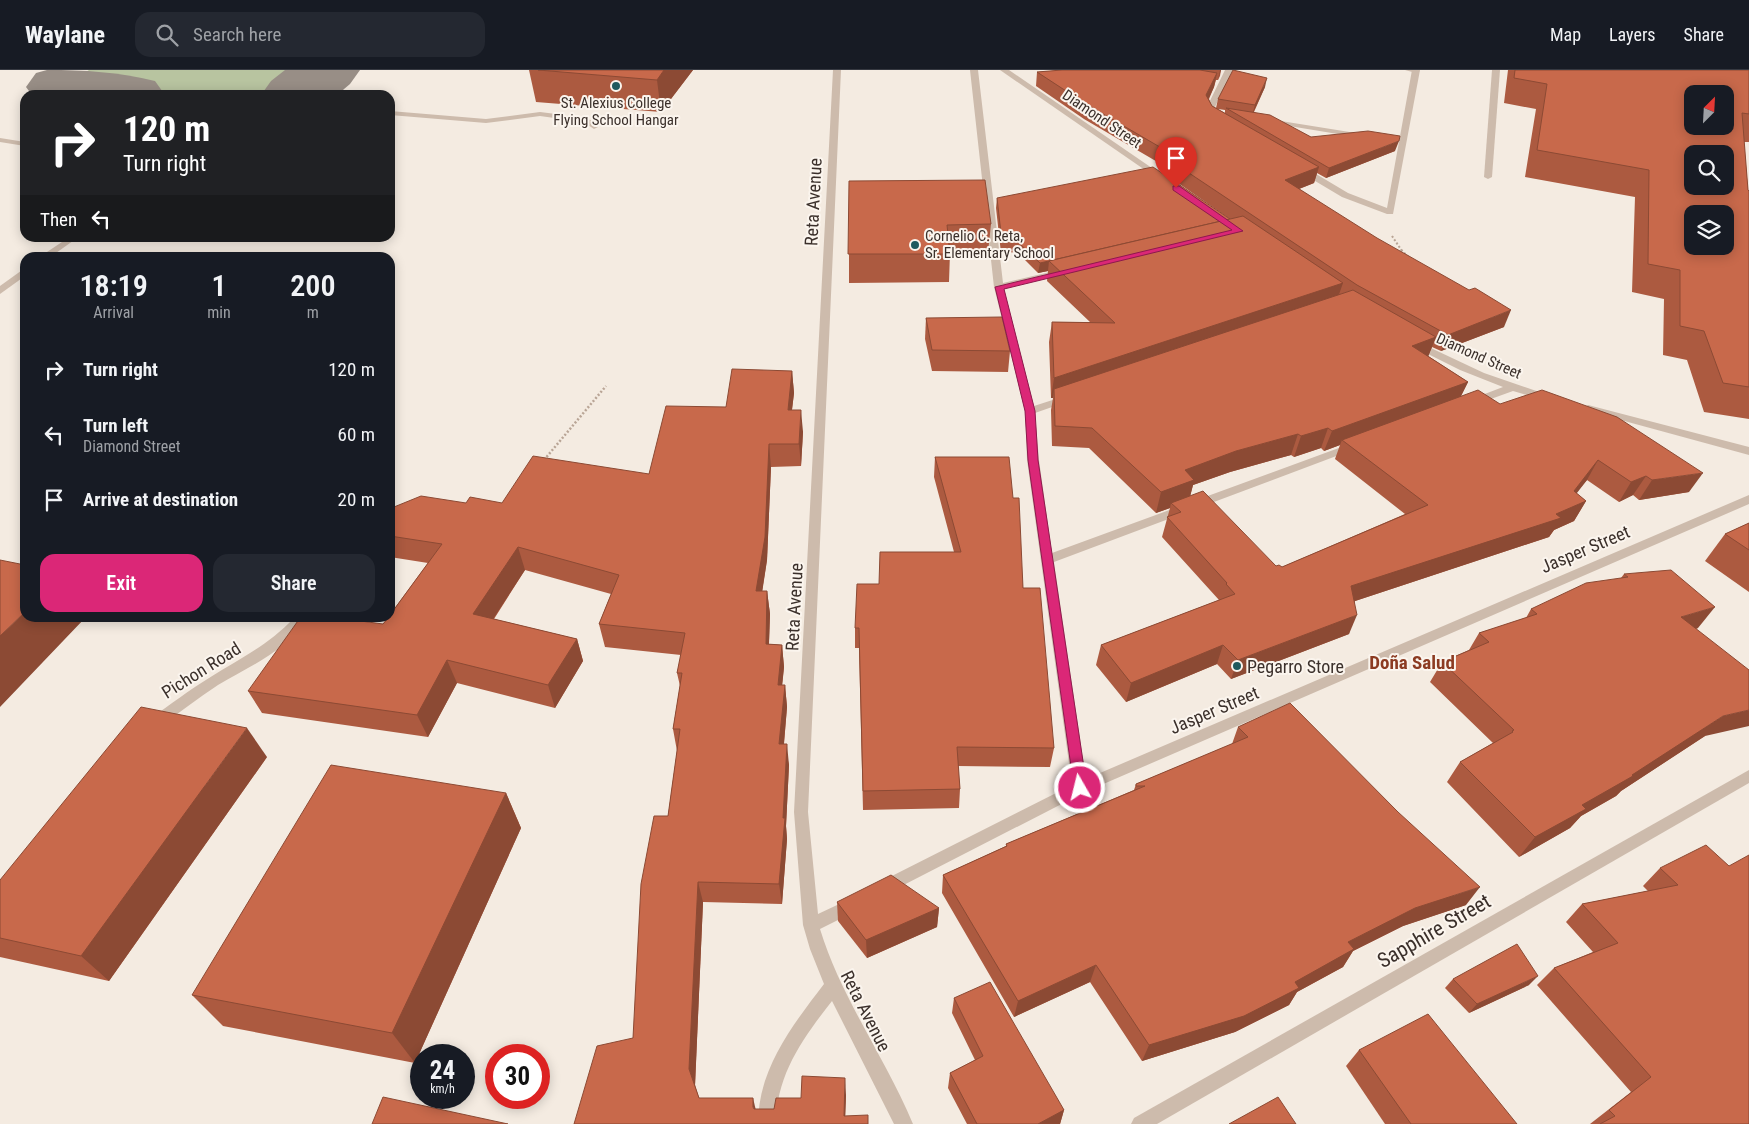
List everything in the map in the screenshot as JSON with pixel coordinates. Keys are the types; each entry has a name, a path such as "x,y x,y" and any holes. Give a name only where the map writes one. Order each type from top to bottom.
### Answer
{"street":[{"name":"Reta Avenue","path":"837,70 801,812 811,925 818,949 833,986 904,1124"},
{"path":"974,70 999,287 1030,411 1033,460 1080,788"},
{"name":"Diamond Street","path":"1004,70 1166,181"},
{"path":"1209,111 1218,85 1229,70"},
{"path":"1296,166 1345,195 1390,212 1414,70"},
{"path":"1488,177 1496,70"},
{"path":"1209,111 1227,114"},
{"path":"1209,111 1222,123"},
{"path":"395,113 486,121 540,114 577,119 591,123 594,127"},
{"path":"1264,120 1372,138"},
{"path":"0,140 20,143"},
{"path":"1392,141 1402,143"},
{"path":"51,252 66,242"},
{"path":"999,287 1076,269"},
{"path":"0,291 20,275"},
{"name":"Diamond Street","path":"1407,339 1450,363 1511,388 1558,400"},
{"path":"1464,405 1511,388"},
{"path":"1030,411 1076,395"},
{"path":"1578,406 1749,451"},
{"path":"1047,560 1362,443"},
{"name":"Jasper Street","path":"811,925 1080,788 1749,499"},
{"name":"Pichon Road","path":"143,733 213,682 255,658 282,638 298,622"},
{"name":"Sapphire Street","path":"1140,1124 1749,776"},
{"path":"767,1124 768,1097 782,1060 803,1025 833,986"}],"path":[{"path":"1390,212 1391,234 1400,249 1409,258"},
{"path":"542,462 606,386"}],"green space":[{"path":"89,70 304,70 278,90 127,90 76,84 75,78"}],"building":[{"path":"538,70 664,70 657,80"},
{"path":"1062,70 1200,70 1217,73 1206,95 1212,106 1319,167 1285,180 1377,238 1469,290 1475,288 1511,310 1448,335 1357,285 1168,159 1177,157 1086,104 1037,72"},
{"path":"1233,70 1267,78 1255,105 1218,99"},
{"path":"1515,70 1749,70 1749,114 1742,113 1749,191 1749,387 1723,383 1704,331 1680,326 1680,270 1648,264 1649,170 1537,150 1547,84 1514,78"},
{"path":"1226,108 1270,115 1311,137 1368,131 1400,136 1399,141 1329,168"},
{"path":"1153,167 1230,219 1040,263 1018,242 1002,242 997,198"},
{"path":"985,180 991,224 947,225 950,254 848,254 849,181"},
{"path":"1243,216 1343,283 1054,378 1052,322 1115,323 1049,261"},
{"path":"1353,290 1436,337 1412,346 1468,382 1332,431 1328,428 1301,436 1298,434 1236,451 1185,470 1194,480 1161,492 1092,428 1055,426 1054,389"},
{"path":"1002,317 1010,351 932,350 926,318"},
{"path":"732,369 792,371 788,410 801,410 799,444 769,444 765,537 756,591 767,591 766,644 782,645 778,685 785,685 779,744 787,744 783,818 785,818 779,884 698,882 689,1069 699,1098 753,1098 754,1109 774,1109 776,1098 801,1098 802,1076 845,1078 844,1116 868,1115 868,1124 574,1124 597,1046 633,1038 641,884 654,816 668,816 680,729 673,729 682,673 677,673 685,633 599,624 619,575 518,547 473,614 577,639 548,685 447,660 417,715 248,691 297,622 368,622 383,624 385,622 395,622 395,608 442,544 395,537 395,507 421,496 466,503 470,497 502,503 533,456 649,474 666,406 726,407"},
{"path":"1478,390 1500,404 1542,390 1617,417 1703,473 1652,480 1646,476 1631,482 1598,460 1574,491 1586,501 1556,514 1561,518 1351,586 1357,615 1238,660 1223,645 1131,683 1101,645 1235,594 1167,517 1181,512 1171,503 1203,491 1276,566 1282,567 1428,505 1342,440"},
{"path":"935,457 1009,457 1013,498 1019,498 1023,588 1040,588 1054,748 957,747 960,789 863,791 859,628 855,628 857,584 879,584 880,552 961,552"},
{"path":"1749,523 1749,550 1725,534"},
{"path":"0,560 20,564 20,617 0,636"},
{"path":"1671,570 1715,607 1681,617 1749,670 1749,710 1723,716 1633,776 1582,805 1586,809 1535,837 1460,762 1514,730 1442,662 1489,642 1479,633 1537,614 1531,609 1586,583 1628,577 1624,574"},
{"path":"1290,703 1398,812 1480,887 1415,908 1348,942 1354,949 1295,982 1299,988 1244,1016 1149,1045 1096,965 1018,1001 943,875 1007,846 1006,844 1145,786 1136,786 1136,784 1248,737 1238,727"},
{"path":"141,707 247,728 81,956 0,938 0,880"},
{"path":"331,765 506,793 392,1033 192,995"},
{"path":"1706,845 1729,866 1749,855 1749,1124 1600,1124 1615,1116 1609,1110 1651,1077 1554,968 1618,943 1582,904 1678,885 1660,868"},
{"path":"891,875 939,908 866,940 837,902"},
{"path":"1517,944 1538,976 1477,1004 1453,979"},
{"path":"990,982 1064,1110 1038,1124 977,1124 950,1073 983,1056 954,998"},
{"path":"1428,1014 1517,1124 1411,1124 1359,1050"},
{"path":"383,1097 410,1103 410,1109 439,1109 508,1124 372,1124"},
{"path":"1278,1097 1296,1124 1229,1124"}],"taxiway":[{"path":"301,90 327,70"},
{"path":"60,87 87,90"}],"place":[{"name":"St. Alexius College Flying School Hangar","path":"616,86"},
{"name":"Cornelio C. Reta, Sr. Elementary School","path":"915,245"},
{"name":"Pegarro Store","path":"1237,666"}],"district":[{"name":"Doña Salud","path":"1412,662"}],"route":[{"path":"1080,788 1033,460 1030,411 999,287 1239,231 1176,188"}]}
